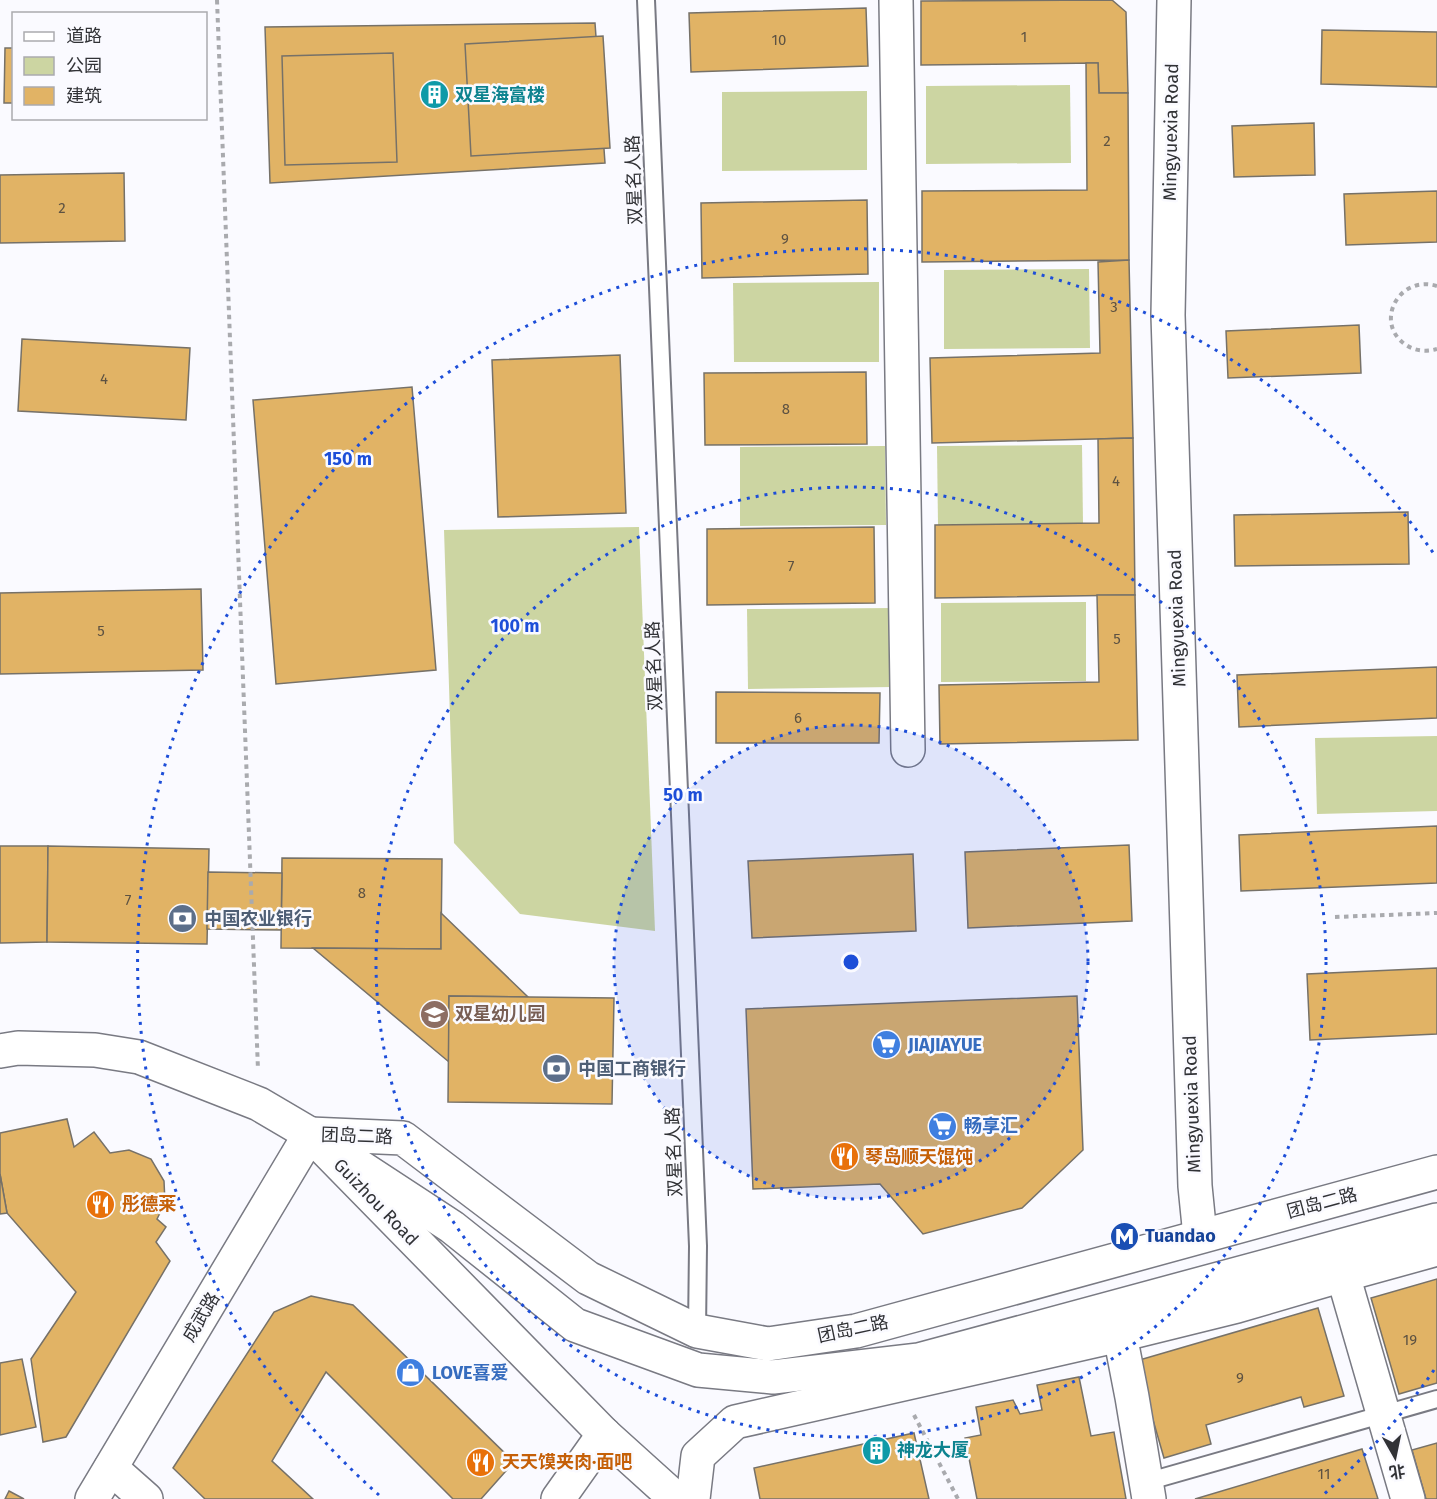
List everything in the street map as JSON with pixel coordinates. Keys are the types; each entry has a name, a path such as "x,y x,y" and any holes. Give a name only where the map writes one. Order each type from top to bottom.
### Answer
{"main road":[{"path":"896,0 908,750"},
{"name":"Mingyuexia Road","path":"1174,0 1167,315 1195,1186 1200,1236"},
{"name":"Guizhou Road","path":"0,1051 18,1048 95,1050 139,1057 259,1104 310,1134 604,1434 676,1499"},
{"name":"团岛二路","path":"310,1134 403,1138 588,1278 697,1330 768,1344 856,1331 1437,1172"},
{"path":"310,1134 452,1227 575,1325 698,1370 773,1377 919,1360 1437,1220"},
{"name":"成武路","path":"92,1499 310,1134"},
{"path":"693,1499 698,1456 735,1422 1120,1335 1237,1306 1437,1249"},
{"path":"1343,1275 1408,1499"},
{"path":"1120,1335 1148,1490"},
{"path":"558,1499 604,1434"},
{"path":"111,1468 146,1499"}],"lane":[{"name":"双星名人路","path":"646,0 698,1246 697,1330"},
{"path":"1148,1490 1437,1399"}],"path":[{"path":"217,0 259,1104"},
{"path":"1437,286 1423,283 1402,292 1391,312 1391,323 1395,334 1412,349 1424,351 1437,349"},
{"path":"1335,917 1437,913"},
{"path":"898,1386 958,1499"}],"green space":[{"path":"1070,85 1071,163 926,164 926,86"},
{"path":"867,91 867,170 722,171 722,92"},
{"path":"1089,269 1090,348 944,349 944,270"},
{"path":"879,282 879,362 734,362 733,283"},
{"path":"1082,445 1083,524 938,525 937,446"},
{"path":"885,446 886,525 740,526 740,447"},
{"path":"639,527 655,931 520,914 454,843 444,530"},
{"path":"1086,602 1086,681 941,682 941,603"},
{"path":"893,608 893,687 748,689 747,609"},
{"path":"1437,736 1437,811 1317,814 1315,738"}],"building":[{"path":"1112,0 1126,12 1128,93 1099,93 1098,63 921,65 921,1"},
{"path":"866,8 868,66 691,72 689,13"},
{"name":"双星海富楼","path":"595,23 605,163 270,183 265,27"},
{"path":"1322,30 1437,32 1437,87 1321,84"},
{"path":"603,36 610,148 471,156 465,44"},
{"path":"5,48 12,48 12,103 4,103"},
{"path":"393,53 397,162 285,165 282,56"},
{"path":"1086,63 1098,63 1099,93 1128,93 1129,260 922,262 922,191 1087,190"},
{"path":"1314,123 1315,175 1234,177 1232,126"},
{"path":"124,173 125,241 0,243 0,175"},
{"path":"1437,191 1437,242 1346,245 1344,194"},
{"path":"867,200 868,274 702,278 701,203"},
{"path":"1129,260 1133,438 932,443 930,358 1100,353 1098,262"},
{"path":"1359,325 1361,373 1228,378 1226,331"},
{"path":"22,339 190,348 186,420 18,411"},
{"path":"620,355 626,513 498,517 492,360"},
{"path":"866,372 867,444 705,445 704,373"},
{"path":"412,387 436,670 276,684 253,400"},
{"path":"1133,438 1135,595 935,598 935,525 1099,523 1098,439"},
{"path":"1408,512 1409,564 1235,566 1234,515"},
{"path":"874,527 875,603 707,605 707,529"},
{"path":"201,589 203,670 0,674 0,593"},
{"path":"1097,595 1135,595 1138,740 940,744 939,685 1099,682"},
{"path":"1437,667 1437,718 1239,727 1237,675"},
{"path":"716,692 880,693 879,743 716,743"},
{"path":"1437,826 1437,883 1241,891 1239,835"},
{"path":"1129,845 1132,921 968,928 965,852"},
{"path":"0,846 48,846 47,942 0,943"},
{"path":"48,846 209,849 207,944 47,942"},
{"path":"913,854 916,931 752,938 748,861"},
{"path":"282,858 442,859 441,949 281,948"},
{"path":"208,872 282,873 281,930 207,929"},
{"path":"441,913 528,997 449,996 449,1062 313,948 441,949"},
{"path":"1437,968 1437,1034 1310,1040 1307,974"},
{"path":"449,996 614,998 612,1104 448,1102"},
{"path":"1077,996 1083,1150 1022,1208 923,1234 880,1184 753,1189 746,1009"},
{"path":"67,1119 74,1147 94,1132 110,1153 129,1150 151,1159 164,1181 165,1203 157,1219 166,1227 156,1242 170,1261 66,1437 43,1442 31,1359 76,1292 7,1213 0,1174 0,1133"},
{"path":"0,1174 7,1213 0,1214"},
{"path":"1437,1279 1437,1383 1399,1394 1371,1298"},
{"path":"311,1296 353,1305 514,1462 481,1499 453,1499 326,1372 272,1461 313,1499 205,1499 173,1468 274,1312"},
{"path":"1318,1308 1344,1396 1304,1407 1301,1397 1206,1425 1211,1444 1164,1458 1136,1361"},
{"path":"22,1359 36,1427 0,1435 0,1363"},
{"path":"1079,1377 1091,1436 1114,1432 1126,1499 977,1499 965,1438 981,1435 976,1407 1013,1400 1020,1414 1042,1410 1037,1385"},
{"name":"神龙大厦","path":"914,1433 929,1499 760,1499 754,1468"},
{"path":"1437,1443 1437,1499 1426,1499 1412,1450"},
{"path":"1362,1449 1378,1499 1195,1499"},
{"path":"9,1491 24,1499 5,1499"}],"place":[{"name":"双星海富楼","path":"434,95"},
{"name":"中国农业银行","path":"183,919"},
{"name":"双星幼儿园","path":"434,1014"},
{"name":"JIAJIAYUE","path":"887,1045"},
{"name":"中国工商银行","path":"557,1069"},
{"name":"畅享汇","path":"943,1126"},
{"name":"琴岛顺天馄饨","path":"844,1157"},
{"name":"彤德莱","path":"101,1204"},
{"name":"Tuandao","path":"1124,1236"},
{"name":"LOVE喜爱","path":"411,1373"},
{"name":"神龙大厦","path":"876,1450"},
{"name":"天天馍夹肉·面吧","path":"481,1462"}]}
